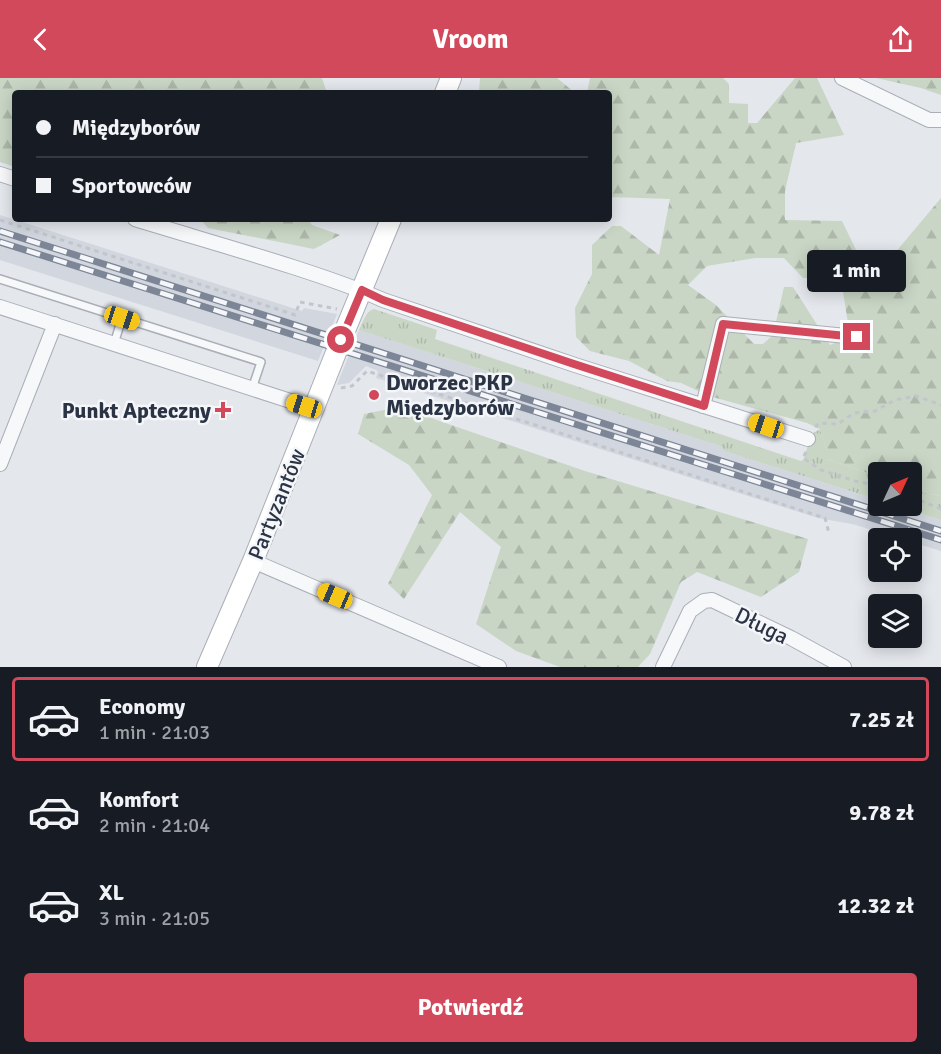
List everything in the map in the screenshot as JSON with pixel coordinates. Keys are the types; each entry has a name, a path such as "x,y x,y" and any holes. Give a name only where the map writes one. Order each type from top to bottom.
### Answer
{"street":[{"path":"842,78 929,120 941,120"},
{"path":"145,222 362,290 383,300 704,406 808,436"},
{"name":"Partyzantów","path":"207,667 253,561 390,222"},
{"path":"0,307 315,409"},
{"path":"0,464 55,324"},
{"path":"704,406 723,324 857,337"},
{"path":"253,561 499,667"},
{"name":"Długa","path":"663,667 690,612 704,601 712,600 791,638 844,667"}],"lane":[{"path":"0,279 261,362 252,389"},
{"path":"114,344 122,318"}],"path":[{"path":"0,220 295,315 300,302 343,310"},
{"path":"332,389 352,386 367,371 825,518 829,532"},
{"path":"868,484 821,470 803,458 808,436 819,423 838,424 854,413 875,411 895,400 916,396 941,405"},
{"path":"922,501 941,508"}],"shaded area":[{"path":"0,215 12,219 12,222 22,222 302,311 304,308 337,314 318,361 0,260"},
{"path":"359,330 720,446 724,451 868,497 868,516 922,514 941,520 941,551 922,545 922,528 868,529 818,518 376,378 378,371 366,366 349,383 337,385"}],"green space":[{"path":"0,78 322,78 326,90 12,90 12,166 0,162"},
{"path":"480,78 557,78 571,90 479,90"},
{"path":"590,78 723,78 729,84 729,103 748,104 748,123 757,123 795,78 817,78 844,135 796,143 785,191 785,220 842,221 861,260 889,260 941,198 941,496 922,492 922,462 868,462 868,473 827,459 827,451 820,429 807,423 709,396 681,383 667,381 629,361 590,351 576,337 575,308 592,274 592,245 612,226 621,226 659,255 670,199 612,197 612,90 588,90","holes":["755,258 784,258 803,278 841,279 850,336 830,345 793,287 784,287 773,335 763,344 754,344 716,305 688,285 707,266"]},
{"path":"876,78 941,78 941,95 921,88"},
{"path":"203,222 310,222 312,225 340,235 314,249 208,228"},
{"path":"374,309 437,330 435,339 801,461 812,434 820,429 827,451 827,459 868,473 868,497 724,451 720,446 359,330 371,310"},
{"path":"399,407 585,471 808,539 799,572 761,597 697,572 681,582 650,654 638,667 560,667 516,651 476,624 501,547 460,512 404,599 388,584 432,495 409,465 358,434 364,414"},
{"path":"922,492 941,496 941,520 922,514"}],"railway":[{"path":"0,231 941,531"},
{"path":"0,242 941,540"}],"place":[{"name":"Dworzec PKP Międzyborów","path":"374,395"},
{"name":"Punkt Apteczny","path":"223,410"}],"route":[{"path":"341,340 362,290 383,300 704,406 723,324 857,337"}]}
